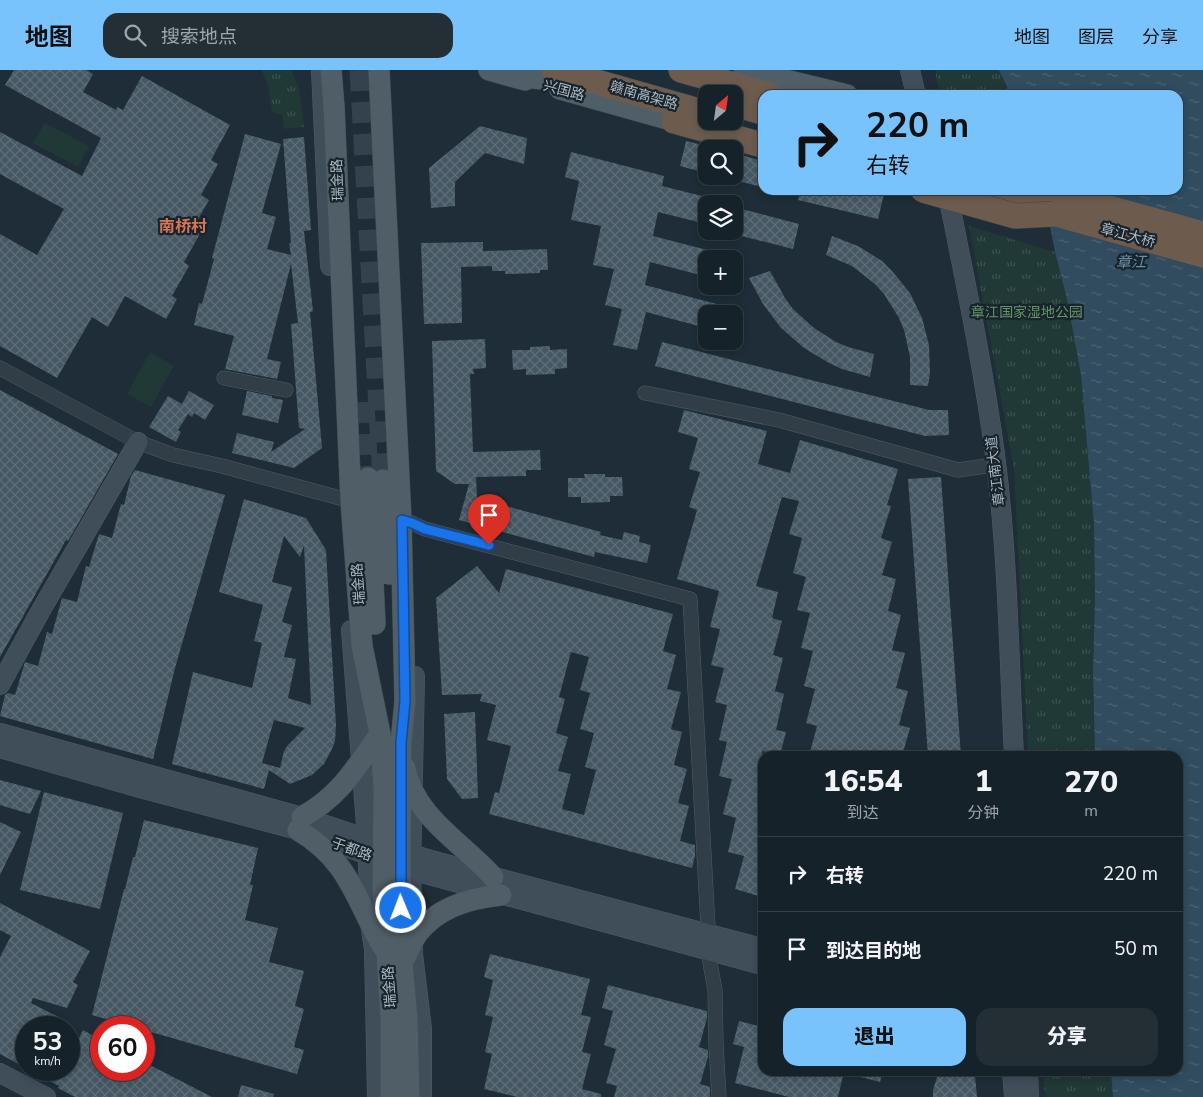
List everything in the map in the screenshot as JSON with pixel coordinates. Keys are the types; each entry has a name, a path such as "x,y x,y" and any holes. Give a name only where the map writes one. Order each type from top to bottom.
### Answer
{"highway":[{"name":"赣南高架路","path":"554,70 698,111"},
{"name":"赣南高架路","path":"614,70 698,94"},
{"path":"681,70 758,92"},
{"path":"743,107 758,111"},
{"path":"667,119 758,144"},
{"path":"743,124 758,128"},
{"path":"941,195 1015,216 1050,197"},
{"path":"1027,195 1050,197"},
{"name":"章江大桥","path":"1050,197 1203,234"},
{"name":"章江大桥","path":"1050,197 1203,255"}],"main road":[{"path":"321,70 356,705 362,760 391,855 412,945 422,1029 422,1097"},
{"name":"瑞金路","path":"331,70 335,117 346,500 362,646 380,734 391,855 394,958 391,1019 391,1097"},
{"name":"瑞金路","path":"379,70 407,521 405,701 391,855"},
{"path":"377,1097 374,949 370,923 412,789 416,702 389,70"},
{"name":"兴国路","path":"489,70 667,119"},
{"path":"744,70 826,90"},
{"path":"910,70 915,90"},
{"path":"922,70 926,90"},
{"path":"511,76 554,80 758,137"},
{"name":"章江南大道","path":"937,195 962,308 986,466 995,580 1001,751"},
{"name":"章江南大道","path":"948,195 970,306 996,462 1006,584 1014,751"},
{"path":"0,685 138,442"},
{"path":"375,479 401,743 407,778 430,818 478,860 497,886 448,909 428,923 419,932 412,945 394,958 370,923 357,893 344,872 300,824 340,789 380,734 375,479"},
{"name":"于都路","path":"0,733 300,824 391,855 497,886 709,942 758,948"},
{"name":"于都路","path":"0,748 143,789 300,824"},
{"name":"于都路","path":"709,942 758,963"},
{"name":"瑞金路","path":"394,958 408,1018 409,1097"},
{"path":"0,1073 46,1097"},
{"path":"1012,1076 1014,1097"},
{"path":"1028,1076 1029,1097"}],"street":[{"path":"0,368 138,442 173,455 229,468 346,500"},
{"path":"224,378 286,390"},
{"path":"645,393 779,420 958,470 986,466"},
{"path":"407,521 425,529 690,599 709,942 715,990 719,1097"}],"green space":[{"path":"261,70 291,70 299,88 304,127 284,129 282,115 272,112 268,85"},
{"path":"935,70 999,70 1009,90 962,90 939,90"},
{"path":"45,123 89,146 78,167 33,143"},
{"name":"章江国家湿地公园","path":"969,226 1055,252 1067,299 1081,375 1094,525 1093,671 1095,751 1028,751 1014,469"},
{"path":"150,352 174,366 151,407 127,394"},
{"path":"1043,1076 1111,1076 1113,1097 1045,1097"}],"water":[{"name":"章江","path":"999,70 1203,70 1203,1097 1113,1097 1111,1076 1183,1076 1183,751 1095,751 1093,671 1094,525 1081,375 1067,299 1055,252 1044,195 1183,195 1183,90 1009,90"}],"building":[{"path":"14,70 86,70 93,74 83,92 116,110 117,107 123,110 142,76 230,125 211,160 218,164 201,195 209,200 193,228 201,232 184,262 189,266 172,296 177,299 166,319 125,296 108,327 92,317 57,378 0,346 0,234 37,255 64,209 0,174 0,132 82,176 101,138 5,85"},
{"path":"480,126 527,138 524,164 485,153 455,182 455,206 431,208 429,168"},
{"path":"245,134 281,144 262,213 276,217 267,249 291,255 283,139 304,137 311,230 304,231 313,311 310,312 322,448 294,468 232,453 237,433 274,442 271,452 305,429 299,428 291,324 298,323 291,264 267,359 281,362 277,379 225,369 234,336 194,325 199,303 202,304 214,259 212,258"},
{"path":"686,141 698,144 698,171 680,166"},
{"path":"571,152 664,176 662,186 698,195 698,222 658,212 653,236 707,250 698,250 698,274 650,262 645,285 720,305 698,305 698,326 646,312 637,350 613,345 622,309 605,305 614,269 593,265 601,226 571,220 579,181 565,177"},
{"path":"743,156 758,160 758,186 743,182"},
{"path":"800,195 884,195 878,219 798,200"},
{"path":"743,209 799,224 793,249 743,236"},
{"path":"832,236 858,246 882,261 910,293 922,318 929,345 930,373 928,386 910,385 910,357 904,330 884,294 875,284 852,266 826,255"},
{"path":"483,242 483,251 547,249 548,270 540,270 540,273 505,274 505,271 492,271 492,266 461,267 462,323 424,324 421,243"},
{"path":"770,271 793,309 814,328 836,342 874,354 870,377 829,363 804,348 781,328 763,304 749,278"},
{"path":"485,339 486,368 473,369 474,374 470,374 473,452 540,450 541,470 526,470 526,476 476,477 477,498 601,532 600,535 622,540 624,532 640,536 639,542 651,545 647,563 595,552 594,557 459,520 469,484 455,484 436,471 432,341"},
{"path":"662,342 929,410 948,410 949,435 925,436 655,366"},
{"path":"550,346 550,350 567,349 567,368 555,369 555,374 526,375 526,369 513,370 512,350 530,350 530,347"},
{"path":"0,390 118,454 68,541 66,540 0,657"},
{"path":"189,391 214,405 205,420 194,413 192,417 188,414 178,430 181,432 176,442 149,427 168,396 182,404"},
{"path":"247,391 283,400 278,423 242,415"},
{"path":"684,410 767,431 758,464 790,473 800,440 898,469 887,505 891,506 881,538 892,542 882,575 896,579 888,611 901,615 892,650 905,653 896,688 908,691 899,725 910,728 903,751 810,751 817,726 806,723 815,689 804,686 813,651 801,648 810,613 797,610 806,577 793,573 802,538 789,534 799,501 782,497 756,586 778,592 772,618 782,621 773,655 783,658 775,691 784,694 776,730 786,732 781,751 758,751 758,896 735,889 744,856 728,852 736,818 723,814 732,779 719,776 727,742 719,740 727,705 715,702 724,668 711,665 720,629 710,627 719,591 677,579 697,510 689,507 700,472 689,469 698,438 678,432"},
{"path":"135,470 225,495 175,668 153,759 0,716 5,695 8,693 15,695 25,662 38,666 47,632 52,634 62,598 77,602 86,566 89,567 99,534 112,538 121,504 124,505 131,476"},
{"path":"584,474 605,474 605,477 622,477 623,496 610,496 610,502 581,503 581,497 568,497 568,478 585,478"},
{"path":"941,477 961,751 928,751 908,479"},
{"path":"244,499 306,518 326,550 336,725 335,741 332,749 324,764 312,775 290,784 269,770 264,789 172,764 193,672 252,688 262,643 254,641 263,605 219,592","holes":["284,536 300,557 304,545 311,705 288,698 296,659 284,657 292,625 282,622 292,587 272,582","274,720 305,728 284,751 280,768 262,763"]},
{"path":"477,566 499,593 506,569 673,614 663,651 676,655 667,689 681,692 671,729 682,732 674,765 687,769 678,803 689,806 680,841 695,845 692,868 489,814 495,792 499,793 511,746 487,740 496,705 480,701 482,694 442,695 436,598","holes":["571,652 589,657 580,690 590,693 580,729 594,733 585,767 596,770 584,815 562,809 571,774 558,771 568,737 556,733 565,699 559,697"]},
{"path":"475,712 478,798 462,799 447,779 444,714"},
{"path":"0,780 41,791 30,814 0,805"},
{"path":"44,792 123,813 100,909 20,890"},
{"path":"144,820 258,848 250,885 253,885 245,920 278,928 269,962 304,971 295,1006 304,1009 294,1047 304,1050 297,1074 155,1033 155,1016 92,1015 124,889 133,857 135,857"},
{"path":"0,822 21,832 0,875"},
{"path":"0,903 90,951 73,982 78,985 67,1008 33,998 31,1003 56,1016 15,1016 15,1062 0,1054 0,957 11,936 0,930"},
{"path":"490,954 590,979 581,1015 591,1017 582,1052 591,1054 582,1089 601,1094 601,1097 517,1097 484,1089 492,1054 485,1052 493,1017 485,1015 493,980 484,977"},
{"path":"608,985 707,1011 707,1018 699,1047 708,1050 708,1057 700,1084 710,1087 710,1097 614,1097 617,1086 606,1083 616,1049 604,1045 613,1011 602,1008"},
{"path":"739,1021 758,1026 758,1076 843,1076 838,1097 789,1097 735,1083 744,1047 733,1044"},
{"path":"83,1030 90,1034 90,1081 155,1081 155,1068 212,1097 75,1097 58,1088 59,1086 50,1081 80,1081 80,1036"},
{"path":"857,1076 882,1076 880,1082"},
{"path":"937,1076 975,1076 977,1097 933,1097"},
{"path":"241,1085 274,1094 273,1097 238,1097"}],"tunnel":[{"path":"360,70 383,480"},
{"path":"364,402 368,478"}],"district":[{"name":"南桥村","path":"183,226"}],"route":[{"path":"401,908 401,743 405,701 402,520 425,529 489,545"}]}
